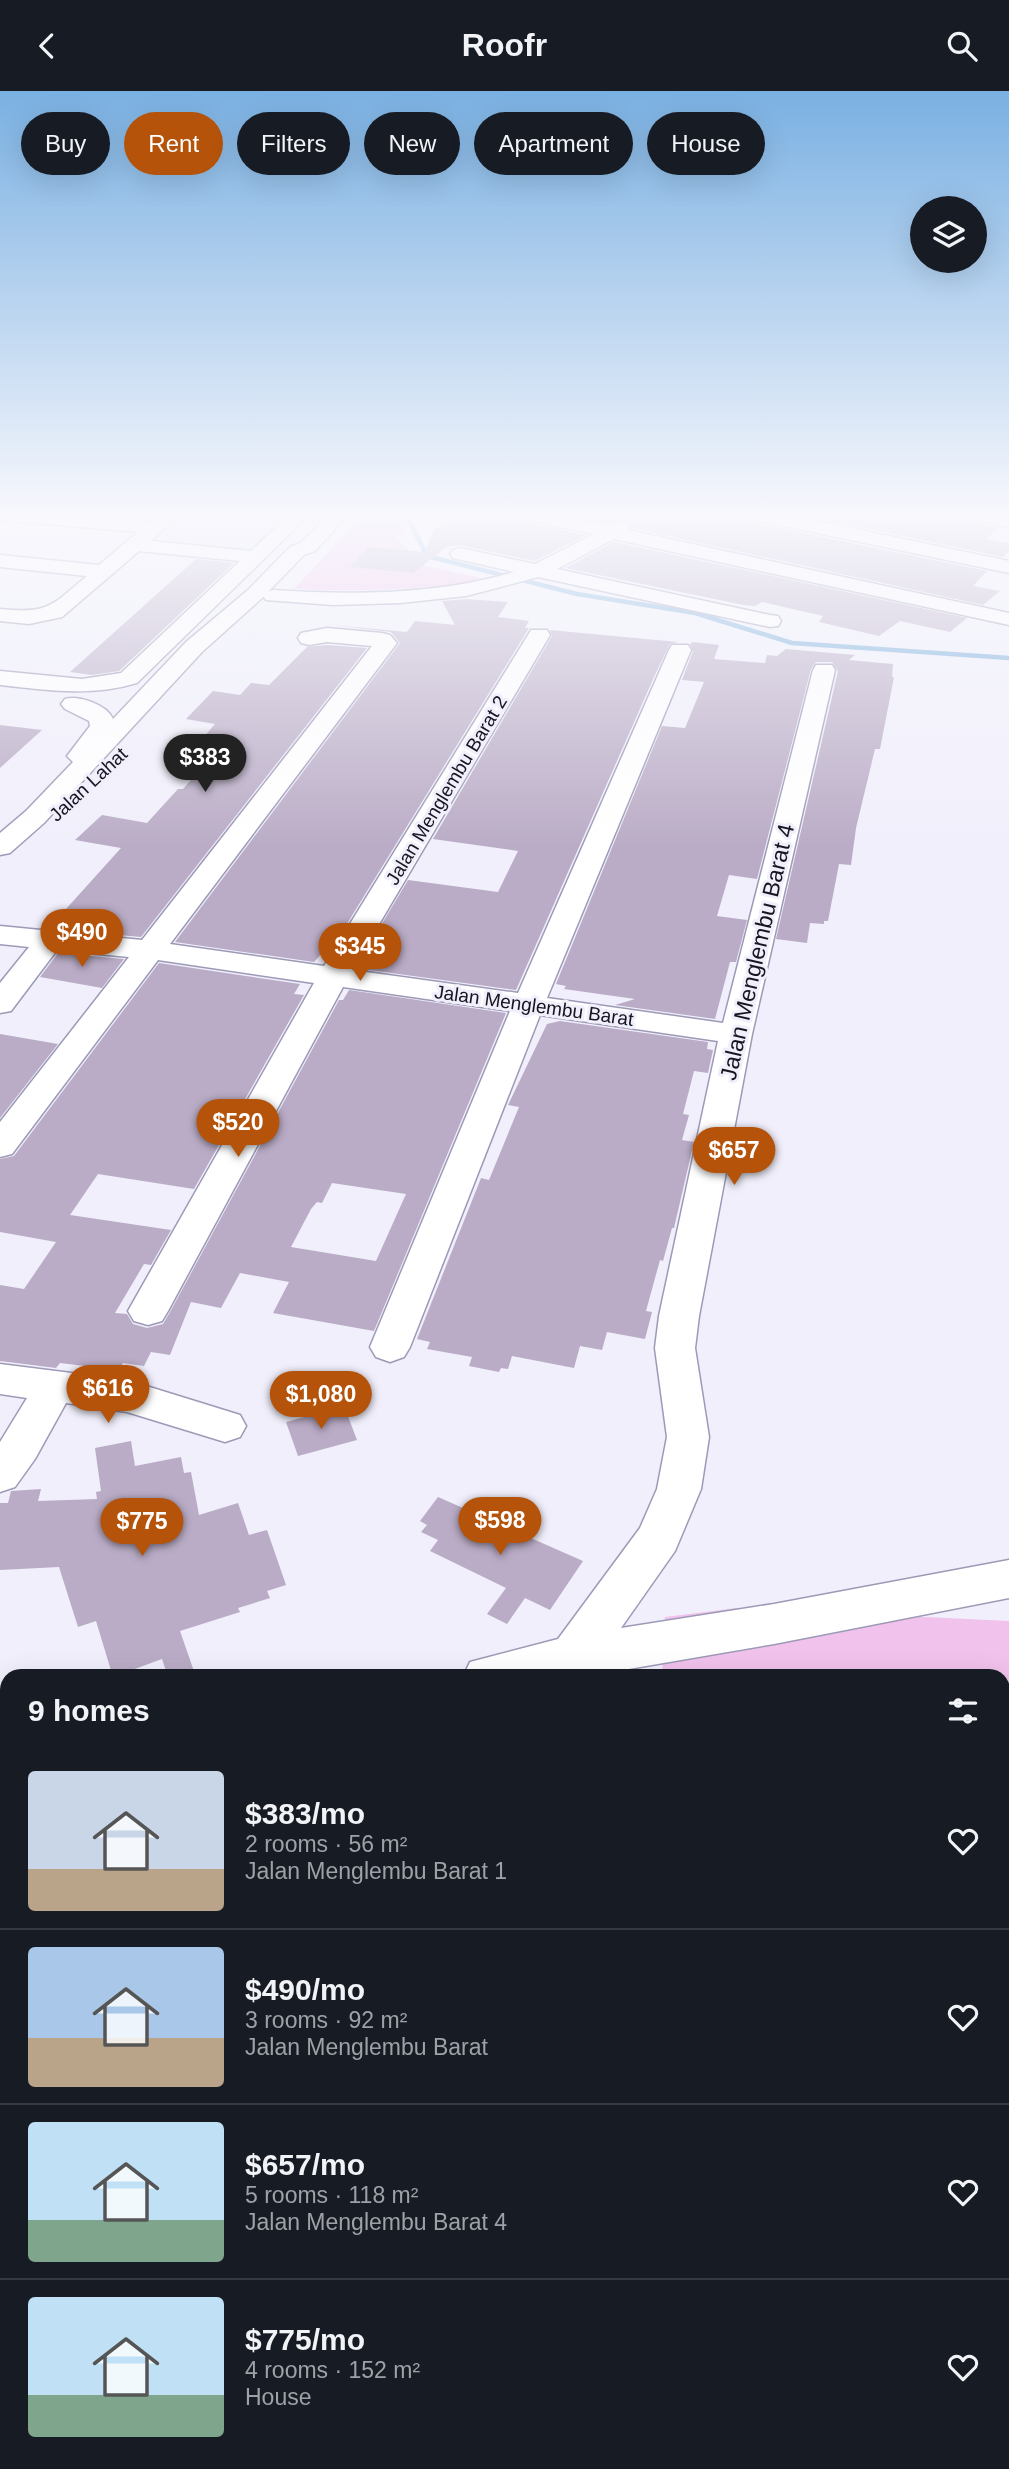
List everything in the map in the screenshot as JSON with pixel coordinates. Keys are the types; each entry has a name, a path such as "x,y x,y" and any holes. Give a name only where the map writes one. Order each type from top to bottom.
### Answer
{"street":[{"path":"0,678 92,687 113,684 129,678 185,625"},
{"name":"Jalan Lahat","path":"0,847 35,817 194,647 219,625"},
{"path":"194,647 229,625"},
{"name":"Jalan Lahat","path":"0,861 75,797 160,715 245,625"},
{"path":"0,1146 386,643 327,635 309,638"},
{"name":"Jalan Menglembu Barat 2","path":"148,1311 333,977 538,635"},
{"path":"0,697 134,711 157,704 191,668 223,647"},
{"path":"390,1347 529,1004 680,650"},
{"name":"Jalan Menglembu Barat 4","path":"573,1657 659,1538 679,1489 688,1437 675,1348 736,1034 824,670"},
{"path":"73,704 117,699 160,683"},
{"path":"35,817 52,786 102,727 101,717 73,704"},
{"path":"75,797 140,721 134,711"},
{"name":"Jalan Menglembu Barat","path":"0,935 148,950 736,1034"},
{"path":"0,1004 50,939"},
{"path":"0,1378 127,1396 225,1426"},
{"path":"0,1475 20,1447 55,1386"},
{"path":"521,1669 573,1657 774,1624 1009,1579"}],"shaded area":[{"path":"737,1608 1009,1621 1009,1669 662,1669 665,1617"}],"building":[{"path":"122,625 168,625 119,671 92,675 70,672"},
{"path":"333,625 407,632 412,625 527,625 525,628 529,628 329,953 323,952 314,962 175,942 400,643 391,632"},
{"path":"832,625 894,625 879,636"},
{"path":"918,625 959,625 950,632"},
{"path":"550,630 678,642 670,644 654,677 516,990 362,969 368,958 362,957 408,880 498,892 518,851 433,839 552,636"},
{"path":"693,642 719,645 714,659 765,663 767,655 777,656 786,649 855,655 849,660 893,664 894,677 880,749 875,749 856,828 851,865 839,864 828,921 824,921 824,924 810,923 807,943 776,939 838,671 832,662 816,662 811,669 757,879 729,875 717,916 747,920 736,962 730,962 715,1019 615,1005 635,999 564,989 566,986 556,984 662,726 685,728 704,682 682,680 693,651 690,644"},
{"path":"327,645 367,648 141,937 75,931 82,922 57,919 121,848 75,840 102,815 147,823 178,789 183,789 224,742 202,739 215,724 186,719 213,691 240,695 251,683 269,685 307,647"},
{"path":"0,725 42,730 0,768"},
{"path":"58,953 124,959 102,988 40,977"},
{"path":"159,963 300,984 294,994 304,995 194,1189 98,1174 70,1215 171,1230 151,1265 144,1264 115,1313 127,1314 133,1324 147,1328 163,1324 339,1000 343,1000 349,990 506,1013 374,1331 273,1313 289,1282 240,1273 221,1308 191,1302 170,1355 151,1352 144,1366 123,1363 119,1370 60,1363 56,1368 0,1361 0,1285 24,1289 56,1242 0,1232 0,1159 14,1156","holes":["332,1183 406,1194 376,1261 291,1247 311,1209 317,1202 322,1203"]},
{"path":"560,1021 708,1042 707,1049 713,1050 708,1073 694,1071 683,1114 689,1115 682,1140 694,1142 674,1228 663,1261 660,1260 646,1311 652,1312 645,1339 607,1332 602,1350 580,1346 574,1368 512,1356 508,1369 501,1368 499,1372 469,1366 472,1357 427,1349 430,1342 417,1339 481,1178 489,1180 519,1107 508,1105 547,1024"},
{"path":"0,1034 58,1044 0,1118"},
{"path":"344,1406 357,1440 298,1456 286,1422"},
{"path":"131,1441 135,1466 181,1457 184,1473 191,1472 199,1515 238,1503 249,1535 267,1530 286,1585 267,1591 270,1598 238,1608 240,1612 180,1631 193,1669 165,1669 162,1659 135,1669 111,1669 96,1621 78,1627 59,1567 0,1570 0,1503 8,1503 11,1491 41,1489 38,1501 97,1499 96,1492 101,1491 95,1448"},
{"path":"438,1497 583,1561 550,1610 525,1598 507,1624 487,1614 506,1588 430,1551 438,1540 421,1532 427,1525 420,1521"}],"waterway":[{"path":"734,625 792,643 1009,658"}]}
